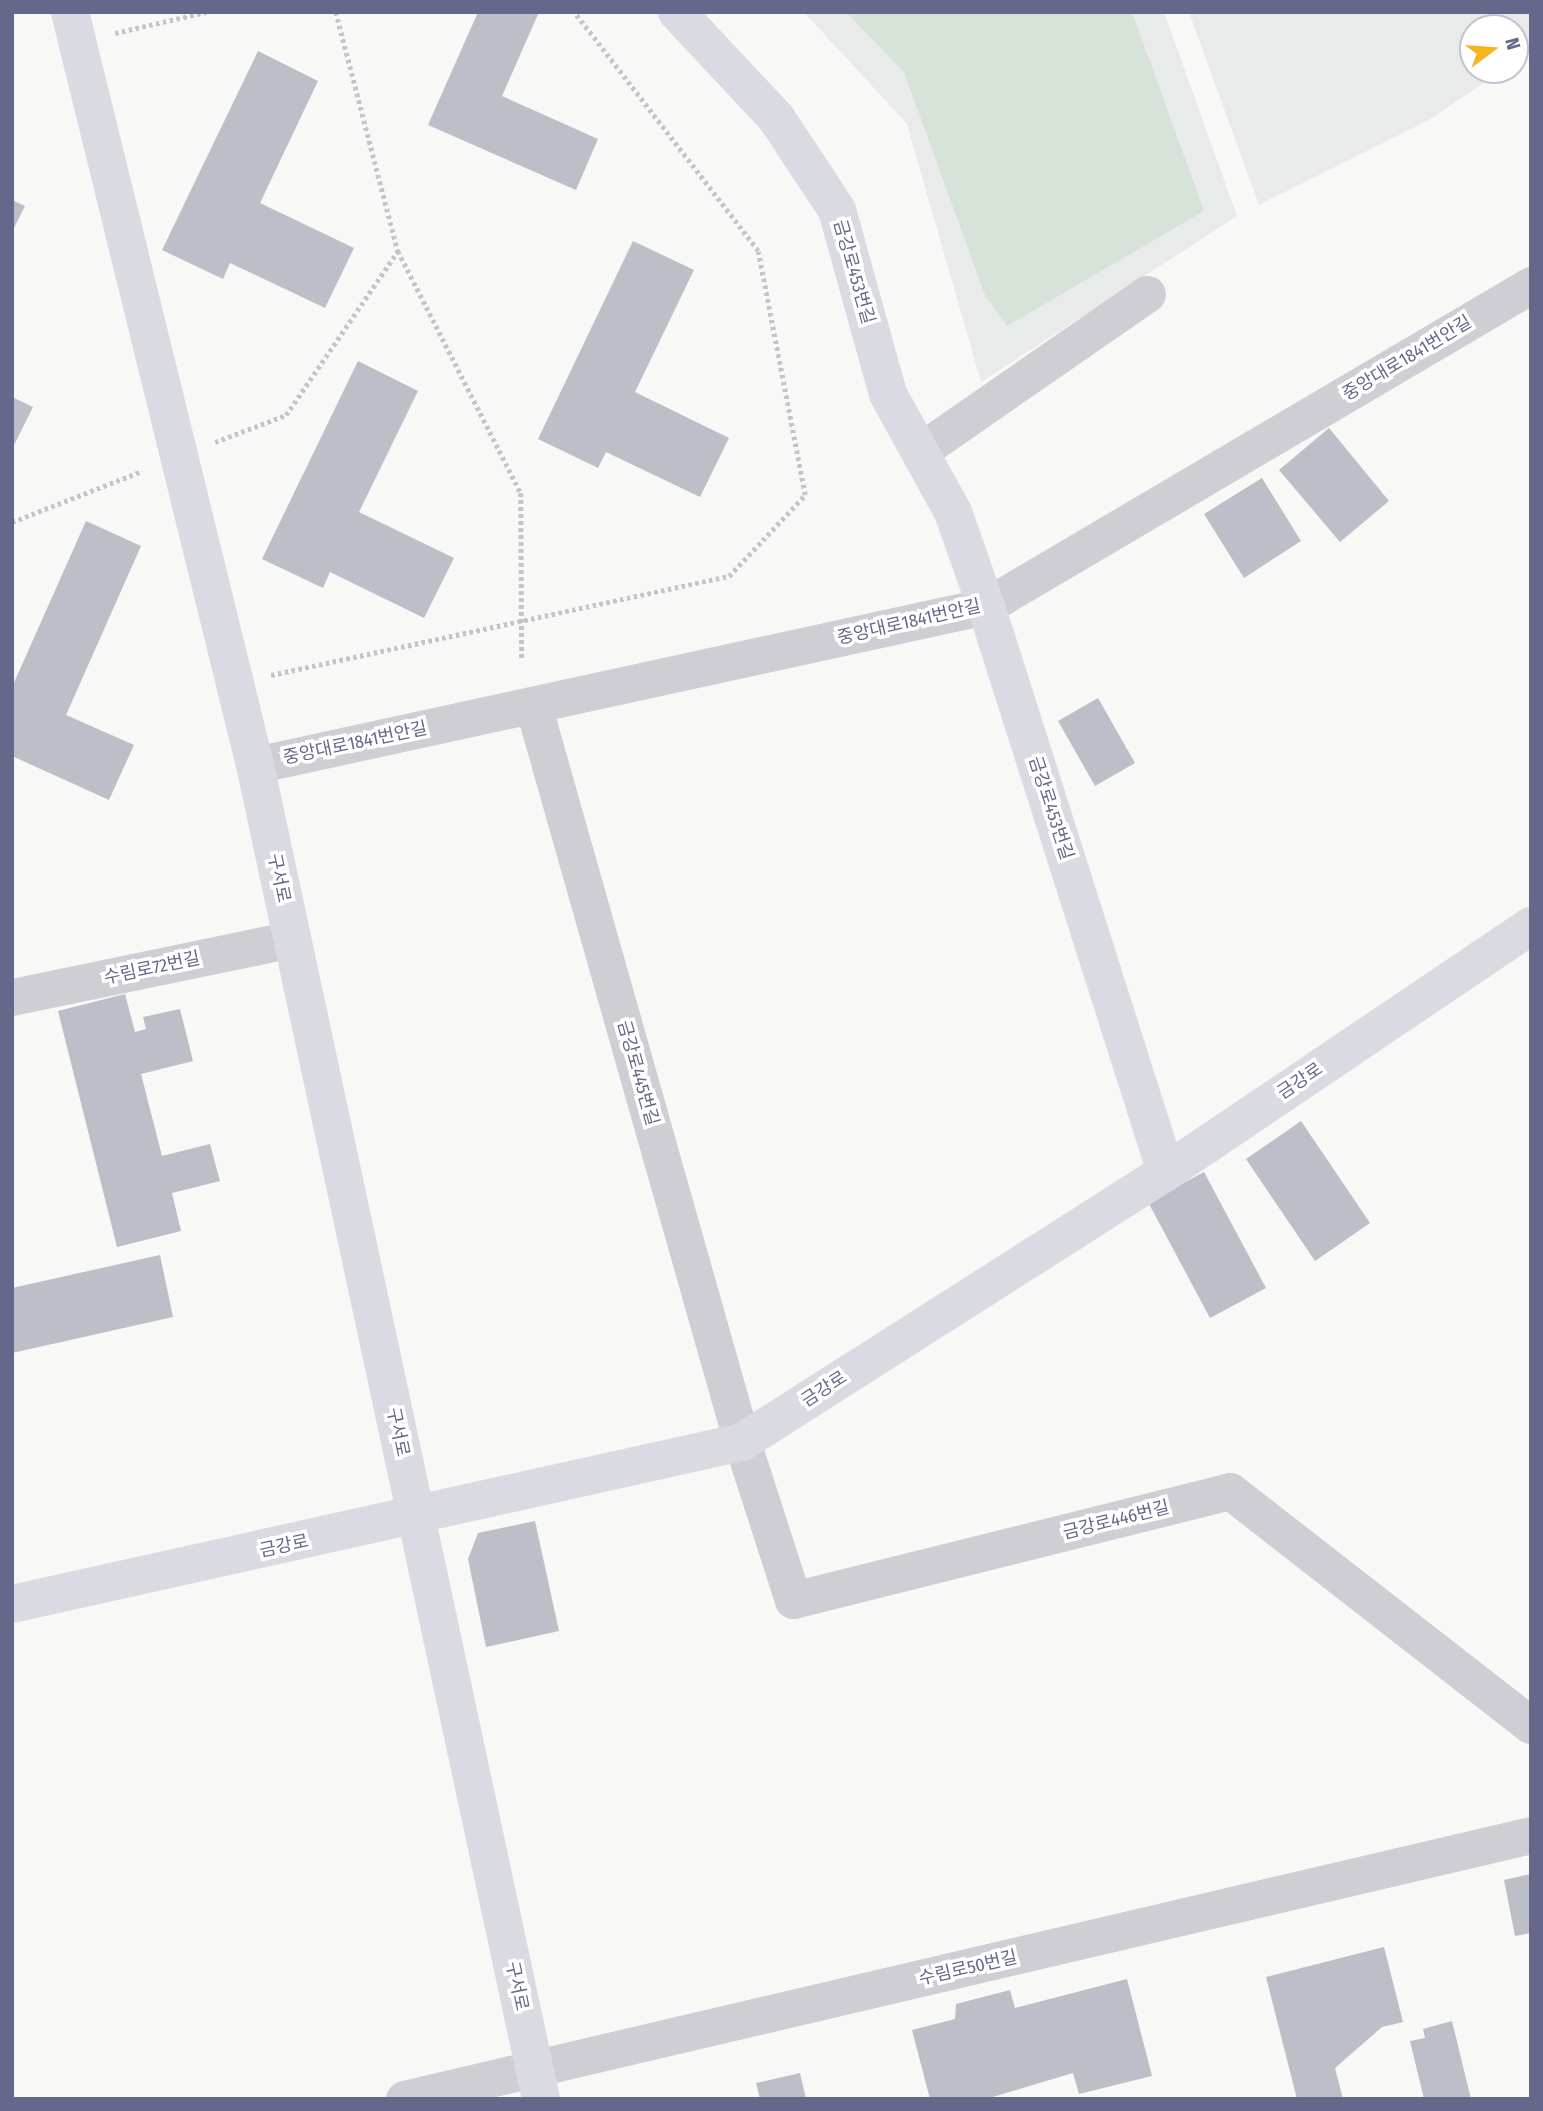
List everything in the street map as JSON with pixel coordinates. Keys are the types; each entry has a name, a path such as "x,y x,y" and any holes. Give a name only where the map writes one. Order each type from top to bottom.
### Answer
{"street":[{"name":"금강로453번길","path":"677,12 777,119 836,210 888,394 953,512 986,606 1166,1172"},
{"name":"구서로","path":"73,27 256,765 538,2084"},
{"name":"중앙대로1841번안길","path":"256,765 986,606 1531,285"},
{"path":"920,451 1147,294"},
{"name":"금강로445번길","path":"533,705 742,1442"},
{"name":"금강로","path":"12,1604 416,1518 742,1442 1166,1172 1531,926"},
{"name":"수림로72번길","path":"12,997 292,939"},
{"name":"금강로446번길","path":"742,1442 793,1600 1230,1491 1531,1724"},
{"name":"수림로50번길","path":"404,2099 538,2084 1531,1835"}],"path":[{"path":"73,27 206,12"},
{"path":"336,12 398,251 521,493 522,658"},
{"path":"235,684 521,619 729,576 805,495 758,251 574,12"},
{"path":"12,522 286,415 398,251"}],"shaded area":[{"path":"804,12 1164,12 1237,216 981,382 907,124"},
{"path":"846,12 1132,12 1204,211 1007,326 985,295 904,72"},
{"path":"1189,12 1531,12 1529,53 1529,14 1459,14 1459,84 1482,84 1429,120 1259,205"}],"building":[{"path":"478,12 539,12 502,96 598,139 576,190 428,125"},
{"path":"258,51 318,81 260,203 354,248 325,308 230,263 223,279 162,250"},
{"path":"12,200 25,206 12,232"},
{"path":"633,241 694,270 635,392 729,438 700,497 606,452 598,468 538,439"},
{"path":"358,361 418,391 359,512 454,558 424,618 330,572 323,588 262,559"},
{"path":"12,397 33,407 12,449"},
{"path":"1329,428 1389,501 1340,542 1279,470"},
{"path":"1262,478 1301,541 1244,578 1204,514"},
{"path":"86,521 141,546 66,715 134,745 109,800 12,756 12,687"},
{"path":"1098,698 1135,763 1095,786 1058,721"},
{"path":"125,994 135,1032 146,1029 143,1017 180,1009 193,1061 141,1074 162,1156 210,1144 220,1181 172,1193 181,1231 117,1247 58,1011"},
{"path":"1301,1121 1370,1223 1315,1261 1246,1159"},
{"path":"1204,1172 1266,1288 1210,1318 1148,1202"},
{"path":"160,1255 173,1317 12,1353 12,1288"},
{"path":"535,1521 559,1631 486,1647 468,1559 478,1533"},
{"path":"1531,1874 1531,1933 1515,1936 1504,1880"},
{"path":"1384,1947 1403,2022 1382,2027 1335,2068 1343,2099 1297,2099 1266,1977"},
{"path":"1127,1979 1152,2076 1079,2094 1073,2073 986,2099 930,2099 912,2030 955,2019 956,2004 1010,1990 1015,2008"},
{"path":"1452,2021 1471,2099 1424,2099 1410,2041 1425,2038 1423,2029"},
{"path":"800,2073 806,2099 760,2099 756,2083"}]}
